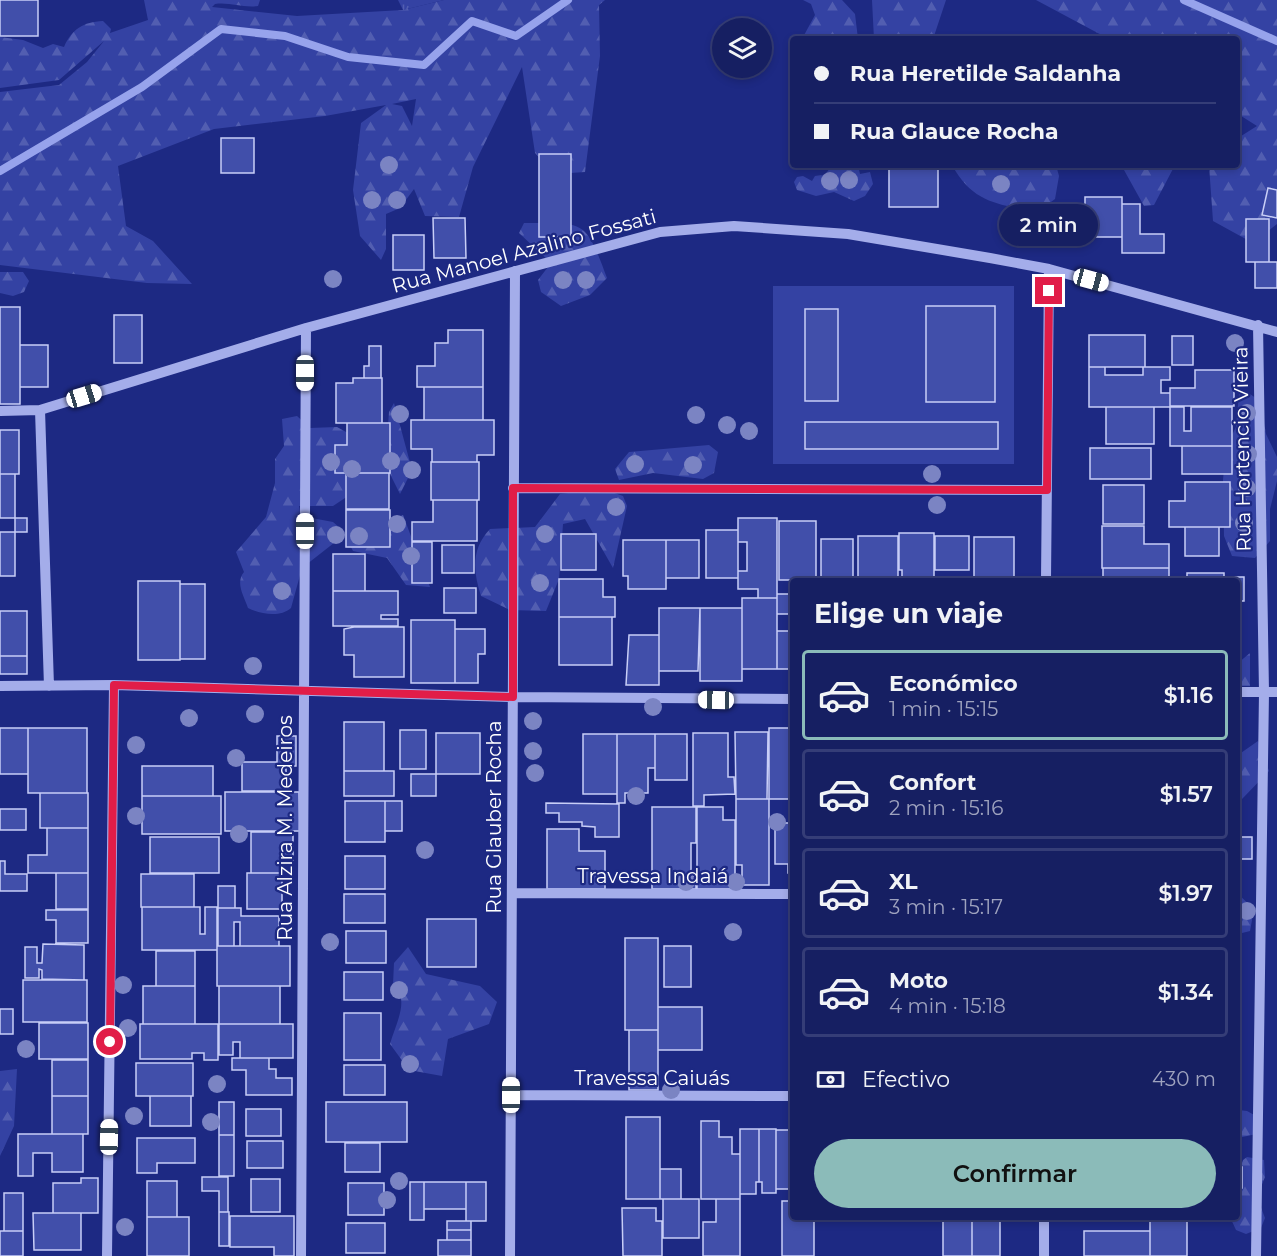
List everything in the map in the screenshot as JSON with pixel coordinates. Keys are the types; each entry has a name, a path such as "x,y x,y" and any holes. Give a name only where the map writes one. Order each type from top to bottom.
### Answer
{"street":[{"name":"Rua Manoel Azalino Fossati","path":"0,411 40,410 306,328 660,232 734,226 848,234 1049,269 1277,332"},
{"path":"1046,578 1049,269"},
{"name":"Rua Glauber Rocha","path":"510,1256 515,271"},
{"name":"Rua Hortencio Vieira","path":"1256,1256 1264,692 1258,325"},
{"name":"Rua Alzira M. Medeiros","path":"301,1256 306,328"},
{"path":"40,410 49,686"},
{"path":"513,488 1047,490"},
{"path":"107,1256 114,685"},
{"path":"0,686 304,688 513,697 790,699"},
{"path":"1240,692 1277,692"},
{"name":"Travessa Indaiá","path":"512,893 790,894"},
{"name":"Travessa Caiuás","path":"511,1095 790,1096"},
{"path":"1044,1220 1044,1256"}],"green space":[{"path":"144,0 260,0 258,6 215,4 212,7 297,16 403,10 444,0 605,0 599,5 600,56 585,172 555,174 535,153 522,67 473,167 459,217 425,216 414,189 400,208 386,214 386,249 381,260 360,236 353,190 361,123 386,105 325,116 214,129 118,166 126,226 153,241 192,284 147,283 0,265 0,92 59,85 87,62 104,41 59,80 0,88 0,37 23,40 43,48 53,44 64,47 75,31 90,23 103,21 111,29 110,33 148,20","holes":["416,99 412,126 402,106 392,104"]},
{"path":"398,0 444,0 403,10"},
{"path":"803,0 842,0 855,14 858,36 804,36 815,15 811,4"},
{"path":"872,0 946,0 934,36 874,36"},
{"path":"1036,0 1277,0 1277,224 1253,243 1213,221 1209,168 1240,168 1240,137 1257,126 1240,115 1240,36 1103,36"},
{"path":"830,168 859,168 860,174 870,172 873,184 865,196 854,201 834,192 816,196 797,190 794,182 797,177 803,176 812,181 815,176 825,175"},
{"path":"954,168 1057,168 1059,176 1055,199 1037,212 987,200 960,178"},
{"path":"1119,168 1173,168 1154,205 1144,206 1124,170"},
{"path":"524,223 560,223 580,228 593,245 607,278 590,295 561,306 541,292 538,280 551,263 519,233"},
{"path":"0,272 23,272 29,281 24,292 13,296 0,293"},
{"path":"773,286 1014,286 1014,464 773,464"},
{"path":"1239,394 1250,394 1260,401 1266,434 1277,457 1277,481 1270,509 1270,541 1255,558 1232,556 1224,536 1223,480 1226,447 1236,427"},
{"path":"394,403 412,470 400,494 385,464 389,412"},
{"path":"297,416 310,428 337,427 357,438 357,490 333,506 299,506 301,516 333,522 340,528 339,539 302,568 291,608 276,614 258,612 248,608 240,585 244,572 236,552 266,517 275,483 275,459 284,446 282,419"},
{"path":"709,445 718,452 714,473 703,479 653,473 619,480 615,469 629,452"},
{"path":"603,489 623,496 627,506 613,568 585,519 563,524 559,579 546,611 510,610 481,596 476,578 475,561 479,544 490,529 535,527 560,494"},
{"path":"403,515 430,587 406,585 387,558 353,551 348,541"},
{"path":"1250,653 1250,686 1240,686 1240,661"},
{"path":"1258,741 1269,771 1242,799 1240,798 1240,754"},
{"path":"1240,896 1254,909 1250,931 1240,934"},
{"path":"408,947 426,974 480,986 497,1002 489,1024 448,1039 442,1076 409,1070 390,1044 401,1005 401,997 393,985 394,963"},
{"path":"17,1069 14,1126 0,1156 0,1071"},
{"path":"1240,1110 1256,1116 1256,1134 1240,1138"},
{"path":"1247,1157 1264,1160 1265,1177 1257,1197 1265,1218 1261,1228 1246,1234 1236,1230 1231,1220 1240,1220 1242,1194 1240,1192 1240,1169 1243,1160"}],"building":[{"path":"0,0 38,0 38,36 0,36"},
{"path":"789,120 790,120 790,160"},
{"path":"221,138 254,138 254,173 221,173"},
{"path":"539,154 571,154 571,237 539,237"},
{"path":"889,168 938,168 938,207 889,207"},
{"path":"1268,188 1277,190 1277,218 1262,215"},
{"path":"1085,197 1122,197 1122,237 1085,237"},
{"path":"1122,204 1140,204 1140,234 1164,234 1164,253 1122,253"},
{"path":"433,218 465,218 466,258 434,258"},
{"path":"1246,219 1269,219 1269,262 1246,262"},
{"path":"393,235 424,235 424,270 393,270"},
{"path":"1255,262 1277,262 1277,288 1255,288"},
{"path":"926,306 995,306 995,402 926,402"},
{"path":"0,307 20,307 20,404 0,404"},
{"path":"805,309 838,309 838,401 805,401"},
{"path":"114,315 142,315 142,363 114,363"},
{"path":"448,330 483,330 483,387 417,387 417,366 435,366 435,343 448,343"},
{"path":"1089,335 1145,335 1145,367 1089,367"},
{"path":"1172,336 1193,336 1193,365 1172,365"},
{"path":"20,345 48,345 48,387 20,387"},
{"path":"369,346 381,346 381,378 364,378 364,366 369,366"},
{"path":"1089,367 1105,367 1105,375 1143,375 1143,367 1170,367 1170,380 1161,380 1161,393 1170,393 1170,407 1089,407"},
{"path":"1195,370 1234,370 1234,406 1170,406 1170,388 1195,388"},
{"path":"353,378 382,378 382,423 336,423 336,383 353,383"},
{"path":"424,387 483,387 483,420 424,420"},
{"path":"1106,407 1154,407 1154,444 1106,444"},
{"path":"1170,407 1184,407 1184,431 1191,431 1191,407 1232,407 1232,446 1170,446"},
{"path":"411,420 494,420 494,455 477,455 477,462 432,462 432,449 411,449"},
{"path":"805,422 998,422 998,449 805,449"},
{"path":"347,423 390,423 390,473 335,473 335,445 347,445"},
{"path":"0,430 19,430 19,474 0,474"},
{"path":"1182,446 1232,446 1232,474 1182,474"},
{"path":"1090,448 1151,448 1151,479 1090,479"},
{"path":"431,462 479,462 479,500 431,500"},
{"path":"346,473 389,473 389,509 346,509"},
{"path":"0,474 15,474 15,518 0,518"},
{"path":"1185,482 1230,482 1230,527 1169,527 1169,501 1185,501"},
{"path":"1103,485 1144,485 1144,524 1103,524"},
{"path":"433,500 477,500 477,541 412,541 412,522 433,522"},
{"path":"346,510 390,510 390,547 346,547"},
{"path":"15,518 27,518 27,532 15,532"},
{"path":"738,518 777,518 777,598 758,598 758,589 738,589 738,571 747,571 747,542 738,542"},
{"path":"779,521 816,521 816,578 779,580"},
{"path":"1102,526 1144,526 1144,544 1169,544 1169,568 1102,568"},
{"path":"1185,527 1219,527 1219,556 1185,556"},
{"path":"706,530 738,530 738,578 706,578"},
{"path":"0,532 15,532 15,576 0,576"},
{"path":"899,533 934,533 934,578 902,578 902,570 899,570"},
{"path":"561,534 596,534 596,570 561,570"},
{"path":"858,536 898,536 898,578 858,577"},
{"path":"935,536 969,536 969,570 935,570"},
{"path":"974,537 1014,537 1014,578 974,578"},
{"path":"821,539 853,539 853,577 821,577"},
{"path":"623,540 666,540 666,589 628,589 628,576 623,576"},
{"path":"666,540 699,540 699,578 666,578"},
{"path":"412,542 432,542 432,583 412,583"},
{"path":"442,545 474,545 474,573 442,573"},
{"path":"333,554 365,554 365,591 333,591"},
{"path":"1103,568 1169,568 1169,578 1103,578"},
{"path":"1187,573 1224,573 1224,577 1244,577 1244,601 1240,601 1240,578 1187,578"},
{"path":"559,579 603,579 603,597 615,597 615,617 559,617"},
{"path":"138,581 180,581 180,660 138,660"},
{"path":"180,584 205,584 205,659 180,659"},
{"path":"444,588 476,588 476,613 444,613"},
{"path":"333,591 398,591 398,615 381,615 381,619 398,619 398,626 333,626"},
{"path":"777,594 790,594 790,614 777,614"},
{"path":"742,598 777,598 777,669 742,669"},
{"path":"659,608 700,608 698,671 659,671"},
{"path":"700,608 742,608 742,681 700,681"},
{"path":"0,611 27,611 27,656 0,656"},
{"path":"559,617 612,617 612,665 559,665"},
{"path":"411,620 455,620 455,683 411,683"},
{"path":"404,627 404,677 354,677 354,655 344,655 344,629"},
{"path":"455,629 485,629 485,654 478,654 478,683 455,683"},
{"path":"777,631 790,631 790,669 777,669"},
{"path":"629,635 659,635 659,685 626,685"},
{"path":"0,656 27,656 27,674 0,674"},
{"path":"344,722 384,722 384,771 344,771"},
{"path":"0,728 28,728 28,774 0,774"},
{"path":"28,728 87,728 87,793 28,793"},
{"path":"769,728 790,728 789,799 769,799"},
{"path":"400,730 426,730 426,769 400,769"},
{"path":"735,732 768,732 767,799 736,799"},
{"path":"436,733 480,733 480,774 436,774"},
{"path":"693,733 728,733 728,777 734,777 735,794 704,795 704,806 693,806"},
{"path":"583,734 617,734 617,794 583,794"},
{"path":"617,734 655,734 655,768 648,768 648,793 625,793 625,803 617,803"},
{"path":"655,734 687,734 687,780 655,780"},
{"path":"277,736 296,736 296,766 286,766 286,791 242,791 242,762 277,762"},
{"path":"142,766 213,766 213,796 142,796"},
{"path":"344,771 394,771 394,796 344,796"},
{"path":"411,774 436,774 436,796 411,796"},
{"path":"225,792 299,792 300,831 225,831"},
{"path":"40,793 88,793 88,828 40,828"},
{"path":"142,796 221,796 221,834 142,834"},
{"path":"736,799 769,799 769,885 742,885 742,865 736,865"},
{"path":"345,801 385,801 385,842 345,842"},
{"path":"385,801 402,801 402,831 385,831"},
{"path":"546,803 619,804 619,837 595,837 595,827 582,826 582,822 559,822 559,813 546,813"},
{"path":"652,807 696,807 696,843 691,843 691,876 696,876 696,889 652,889"},
{"path":"697,807 723,807 723,820 735,820 735,889 697,889"},
{"path":"0,809 26,809 26,830 0,830"},
{"path":"775,823 790,823 790,873 788,873 788,864 775,864"},
{"path":"47,828 88,828 88,873 28,873 28,855 47,855"},
{"path":"547,829 579,829 579,851 605,851 605,889 547,889"},
{"path":"251,832 293,832 293,861 282,861 282,873 251,873"},
{"path":"150,837 219,837 219,873 150,873"},
{"path":"1240,837 1252,837 1252,859 1240,859"},
{"path":"345,856 385,856 385,889 345,889"},
{"path":"0,861 5,861 5,874 27,874 27,891 0,891"},
{"path":"56,873 88,873 88,909 56,909"},
{"path":"247,873 282,873 282,909 247,909"},
{"path":"141,874 194,874 194,907 141,907"},
{"path":"218,886 235,886 235,908 218,908"},
{"path":"344,894 385,894 385,923 344,923"},
{"path":"142,907 200,907 200,934 205,934 205,907 217,907 217,950 142,950"},
{"path":"218,908 241,908 241,916 279,916 279,946 240,946 240,922 234,922 234,946 218,946"},
{"path":"46,910 88,910 88,943 56,943 56,920 46,920"},
{"path":"427,919 476,919 476,967 427,967"},
{"path":"346,931 386,931 386,963 346,963"},
{"path":"625,938 658,938 658,1030 625,1030"},
{"path":"43,944 84,945 84,980 42,979 42,970 39,969 39,978 25,978 25,947 37,947 37,963 42,963"},
{"path":"217,946 290,946 290,986 217,986"},
{"path":"664,946 691,946 691,987 664,987"},
{"path":"156,951 195,951 195,986 156,986"},
{"path":"344,972 383,972 383,1000 344,1000"},
{"path":"23,980 87,980 87,1022 23,1022"},
{"path":"143,986 195,986 195,1024 143,1024"},
{"path":"219,986 280,986 280,1024 219,1024"},
{"path":"658,1007 702,1007 702,1050 658,1050"},
{"path":"0,1009 13,1009 13,1034 0,1034"},
{"path":"344,1013 381,1013 381,1060 344,1060"},
{"path":"39,1023 88,1023 88,1059 39,1059"},
{"path":"140,1024 218,1024 218,1060 204,1060 204,1053 192,1053 192,1059 140,1059"},
{"path":"219,1024 293,1024 293,1058 240,1058 240,1042 233,1042 233,1055 219,1055"},
{"path":"629,1030 658,1030 658,1090 629,1090"},
{"path":"232,1058 269,1058 269,1069 276,1069 276,1078 292,1078 292,1095 246,1095 246,1070 232,1070"},
{"path":"52,1060 88,1060 88,1096 52,1096"},
{"path":"136,1063 193,1063 193,1096 136,1096"},
{"path":"344,1065 385,1065 385,1095 344,1095"},
{"path":"52,1096 88,1096 88,1134 52,1134"},
{"path":"150,1096 191,1096 191,1126 150,1126"},
{"path":"219,1102 234,1102 234,1135 219,1135"},
{"path":"326,1102 407,1102 407,1142 326,1142"},
{"path":"246,1109 281,1109 281,1136 246,1136"},
{"path":"626,1117 660,1117 660,1199 626,1199"},
{"path":"701,1121 719,1121 719,1137 732,1137 732,1154 740,1154 740,1199 701,1199"},
{"path":"740,1129 759,1129 759,1182 756,1182 756,1194 740,1194"},
{"path":"759,1129 776,1129 776,1193 762,1193 762,1182 759,1182"},
{"path":"776,1130 790,1130 790,1189 776,1189"},
{"path":"18,1134 83,1134 83,1172 52,1172 52,1153 33,1153 33,1176 18,1176"},
{"path":"219,1135 234,1135 234,1176 219,1176"},
{"path":"137,1138 195,1138 195,1163 157,1163 157,1173 137,1173"},
{"path":"247,1141 283,1141 283,1168 247,1168"},
{"path":"345,1143 380,1143 380,1172 345,1172"},
{"path":"1240,1167 1242,1167 1242,1188 1240,1188"},
{"path":"660,1169 681,1169 681,1199 660,1199"},
{"path":"202,1177 228,1177 228,1212 219,1212 219,1191 202,1191"},
{"path":"81,1178 98,1178 98,1213 53,1213 53,1183 81,1183"},
{"path":"251,1179 280,1179 280,1212 251,1212"},
{"path":"147,1181 177,1181 177,1217 147,1217"},
{"path":"410,1182 424,1182 424,1220 410,1220"},
{"path":"424,1182 466,1182 466,1209 424,1209"},
{"path":"466,1182 486,1182 486,1221 466,1221"},
{"path":"348,1183 384,1183 384,1215 348,1215"},
{"path":"4,1193 23,1193 23,1231 4,1231"},
{"path":"663,1199 699,1199 699,1238 663,1238"},
{"path":"716,1199 740,1199 740,1256 703,1256 703,1222 716,1222"},
{"path":"782,1201 790,1201 790,1220 814,1220 814,1256 782,1256"},
{"path":"622,1208 656,1208 656,1221 662,1221 662,1256 623,1256"},
{"path":"219,1212 229,1212 229,1246 219,1246"},
{"path":"33,1213 81,1213 81,1250 34,1250"},
{"path":"230,1216 294,1216 294,1256 274,1256 274,1247 230,1247"},
{"path":"147,1217 189,1217 189,1256 147,1256"},
{"path":"943,1220 972,1220 972,1256 943,1256"},
{"path":"972,1220 1000,1220 1000,1256 972,1256"},
{"path":"1150,1220 1187,1220 1187,1256 1150,1256"},
{"path":"447,1221 471,1221 471,1230 447,1230"},
{"path":"346,1223 385,1223 385,1253 346,1253"},
{"path":"447,1230 471,1230 471,1240 447,1240"},
{"path":"0,1231 23,1231 23,1256 0,1256"},
{"path":"1084,1231 1150,1231 1150,1256 1084,1256"},
{"path":"438,1240 471,1240 471,1256 438,1256"}],"waterway":[{"path":"0,171 142,87 221,29 285,36 348,57 424,65 472,21 516,36 568,0"},
{"path":"1184,0 1277,41"}],"route":[{"path":"110,1042 114,685 304,688 513,697 513,488 1047,490 1049,291"}]}
